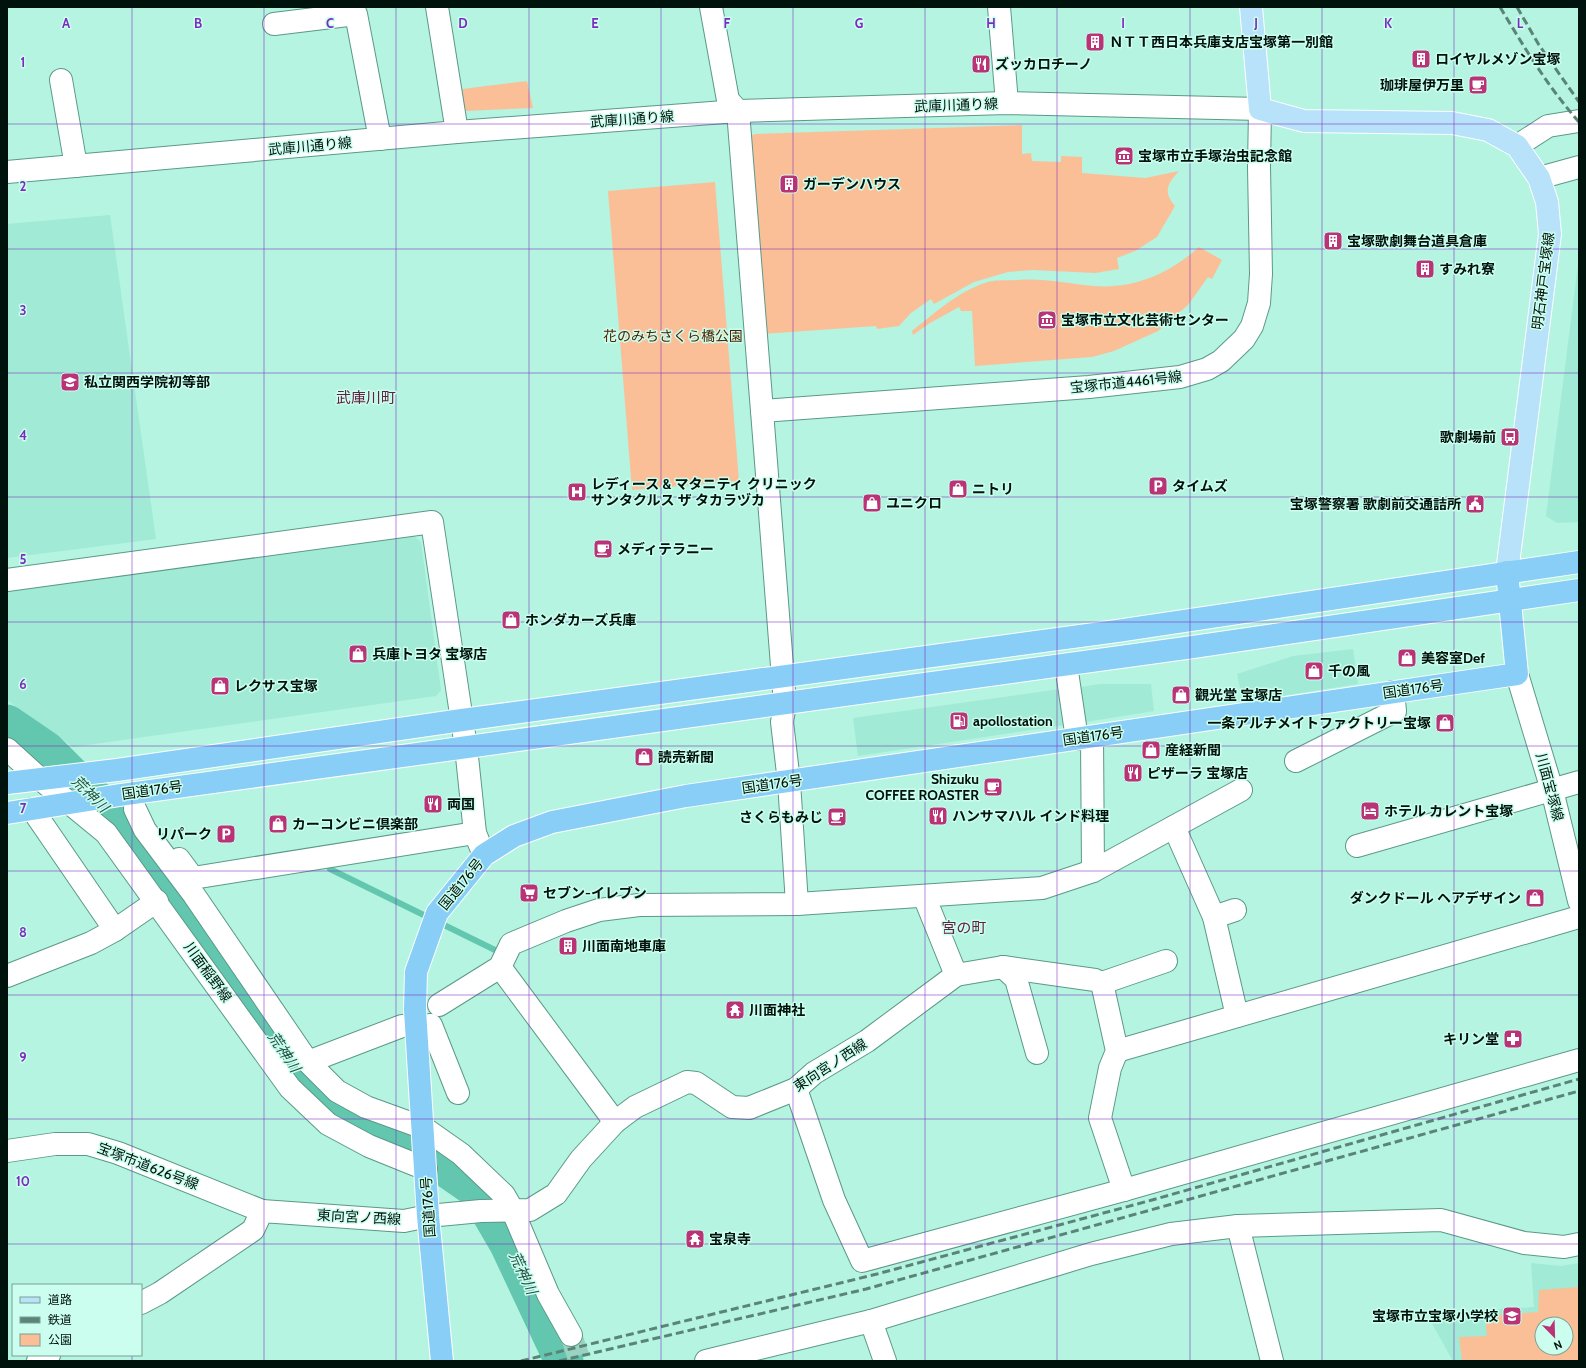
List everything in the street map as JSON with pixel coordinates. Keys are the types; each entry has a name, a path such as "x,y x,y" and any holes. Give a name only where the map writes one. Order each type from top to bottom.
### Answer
{"highway":[{"name":"国道176号","path":"7,783 116,770 462,720 1117,631 1579,562"},
{"path":"1507,572 1517,674"},
{"name":"国道176号","path":"7,813 74,802 121,800 466,747 1066,665 1579,590"},
{"name":"国道176号","path":"442,1361 428,1216 424,1134 409,1026 416,972 433,922 484,855 514,836 552,822 686,796 1517,674"}],"main road":[{"path":"1251,7 1260,109"},
{"name":"明石神戸宝塚線","path":"1260,109 1304,121 1452,123 1488,130 1517,146 1539,178 1547,202 1550,234 1507,572"}],"street":[{"path":"437,7 457,132"},
{"path":"711,7 728,100 738,111 784,676 785,704 782,722 789,782 797,904"},
{"path":"999,7 1007,103"},
{"path":"274,24 356,14 380,139"},
{"path":"61,80 76,166"},
{"name":"武庫川通り線","path":"7,172 457,132 738,111 1007,103 1260,109"},
{"name":"宝塚市道4461号線","path":"762,411 1123,384 1180,378 1207,369 1216,364 1233,351 1244,339 1252,326 1259,303 1261,274 1259,167 1260,109"},
{"path":"1517,146 1548,126 1579,121"},
{"path":"1539,178 1579,167"},
{"path":"7,580 432,522 466,747 475,833 484,855"},
{"path":"1066,665 1084,738 1093,871"},
{"name":"川面宝塚線","path":"1517,674 1552,790 1579,901"},
{"path":"1296,761 1395,711 1393,692"},
{"name":"川面稲野線","path":"7,749 46,778 74,802 106,833 157,901 290,1088 328,1124 369,1146 426,1166"},
{"path":"116,770 121,800 194,895 308,1062 337,1091 461,1154 504,1195 507,1209 548,1294 571,1335"},
{"path":"1357,846 1579,782"},
{"path":"438,1005 500,968 511,944 566,921 599,910 639,905 797,904 1042,888 1093,871 1241,790"},
{"path":"121,800 153,824 192,878 475,833"},
{"path":"32,809 115,930"},
{"path":"1174,826 1214,917 1237,1016"},
{"path":"924,896 956,975 1003,967 1095,980 1102,983 1166,961"},
{"path":"7,976 90,943 115,930 157,901"},
{"path":"1214,917 1235,910"},
{"path":"1117,1051 1579,917"},
{"path":"1003,967 1016,979 1037,1053"},
{"path":"500,968 615,1122"},
{"name":"東向宮ノ西線","path":"262,1211 404,1221 428,1216 481,1211 507,1209 530,1210 556,1194 581,1159 615,1122 635,1107 686,1082 696,1083 732,1107 749,1108 796,1089 814,1072 867,1041 956,975"},
{"path":"1102,983 1117,1051 1110,1068 1100,1118 1124,1190"},
{"path":"308,1062 409,1026 431,1025 458,1093"},
{"path":"796,1089 834,1200 862,1261 1124,1190 1579,1060"},
{"name":"宝塚市道626号線","path":"7,1151 55,1144 88,1144 118,1153 262,1211"},
{"path":"142,1302 160,1293 253,1230 262,1211"},
{"path":"706,1361 871,1321 1091,1254 1171,1234 1238,1226 1441,1220 1524,1243 1564,1247 1579,1244"},
{"path":"1238,1226 1272,1361"},
{"path":"871,1321 885,1361"},
{"path":"38,1361 47,1356"}],"shaded area":[{"name":"私立関西学院初等部","path":"110,215 156,539 7,558 7,224"},
{"path":"1579,257 1579,522 1557,523 1546,516"},
{"path":"414,536 421,542 441,690 436,696 73,747 7,700 7,588"},
{"path":"1353,649 1358,684 1243,702 1237,674 1293,656"},
{"path":"1100,684 1151,684 1154,711 1079,723 1074,688"},
{"name":"apollostation","path":"1060,689 1065,725 858,756 853,718"},
{"name":"宝塚市立宝塚小学校","path":"1531,1263 1561,1266 1579,1263 1579,1361 1453,1361 1430,1320 1459,1312 1534,1307"}],"green space":[{"path":"527,81 533,108 465,111 462,89"},
{"path":"1022,125 1022,154 1031,153 1032,161 1061,162 1061,156 1082,157 1082,173 1145,178 1179,171 1169,184 1168,188 1169,196 1175,206 1157,237 1135,251 1117,258 1119,269 1095,273 1033,270 1008,272 974,282 934,304 931,299 911,313 899,326 877,329 876,326 762,334 745,138 755,134"},
{"name":"花のみちさくら橋公園","path":"715,182 739,481 632,490 608,191"},
{"name":"宝塚市立文化芸術センター","path":"1199,247 1222,260 1212,279 1208,277 1188,305 1158,331 1114,351 1092,357 975,366 972,311 961,311 959,307 930,323 913,335 912,331 956,297 975,287 989,282 1002,280 1037,280 1094,286 1123,285 1150,278 1163,272 1188,257"},
{"path":"1579,1287 1579,1361 1462,1361 1459,1337 1487,1336 1485,1316 1538,1312 1539,1290"}],"waterway":[{"name":"荒神川","path":"7,724 45,750 124,828 175,888 301,1079 344,1113 403,1138 477,1189 509,1244 564,1361"},
{"path":"330,869 497,951"}],"tunnel":[{"path":"571,1335 580,1361"}],"railway":[{"path":"1500,7 1527,52 1557,95 1579,122"},
{"path":"1517,7 1539,45 1579,102"},
{"path":"521,1361 877,1274 1152,1200 1579,1079"},
{"path":"559,1361 866,1289 1579,1091"}],"place":[{"name":"ＮＴＴ西日本兵庫支店宝塚第一別館","path":"1095,42"},
{"name":"ロイヤルメゾン宝塚","path":"1421,59"},
{"name":"ズッカロチーノ","path":"981,64"},
{"name":"珈琲屋伊万里","path":"1478,85"},
{"name":"宝塚市立手塚治虫記念館","path":"1124,156"},
{"name":"ガーデンハウス","path":"789,184"},
{"name":"宝塚歌劇舞台道具倉庫","path":"1333,241"},
{"name":"すみれ寮","path":"1425,269"},
{"name":"宝塚市立文化芸術センター","path":"1047,320"},
{"name":"私立関西学院初等部","path":"70,382"},
{"name":"歌劇場前","path":"1510,437"},
{"name":"タイムズ","path":"1158,486"},
{"name":"ニトリ","path":"958,489"},
{"name":"レディース & マタニティ クリニック サンタクルス ザ タカラヅカ","path":"577,492"},
{"name":"ユニクロ","path":"872,503"},
{"name":"宝塚警察署 歌劇前交通詰所","path":"1475,504"},
{"name":"メディテラニー","path":"603,549"},
{"name":"ホンダカーズ兵庫","path":"511,620"},
{"name":"兵庫トヨタ 宝塚店","path":"358,654"},
{"name":"美容室Def","path":"1407,658"},
{"name":"千の風","path":"1314,671"},
{"name":"レクサス宝塚","path":"220,686"},
{"name":"觀光堂 宝塚店","path":"1181,695"},
{"name":"apollostation","path":"959,721"},
{"name":"一条アルチメイトファクトリー宝塚","path":"1445,723"},
{"name":"産経新聞","path":"1151,750"},
{"name":"読売新聞","path":"644,757"},
{"name":"ピザーラ 宝塚店","path":"1133,773"},
{"name":"Shizuku COFFEE ROASTER","path":"993,787"},
{"name":"両国","path":"433,804"},
{"name":"ホテル カレント宝塚","path":"1370,811"},
{"name":"ハンサマハル インド料理","path":"938,816"},
{"name":"さくらもみじ","path":"837,817"},
{"name":"カーコンビニ倶楽部","path":"278,824"},
{"name":"リパーク","path":"226,834"},
{"name":"セブン-イレブン","path":"529,893"},
{"name":"ダンクドール ヘアデザイン","path":"1535,898"},
{"name":"川面南地車庫","path":"568,946"},
{"name":"川面神社","path":"735,1010"},
{"name":"キリン堂","path":"1513,1039"},
{"name":"宝泉寺","path":"695,1239"},
{"name":"宝塚市立宝塚小学校","path":"1512,1316"}],"district":[{"name":"武庫川町","path":"366,398"},
{"name":"宮の町","path":"964,928"}]}
